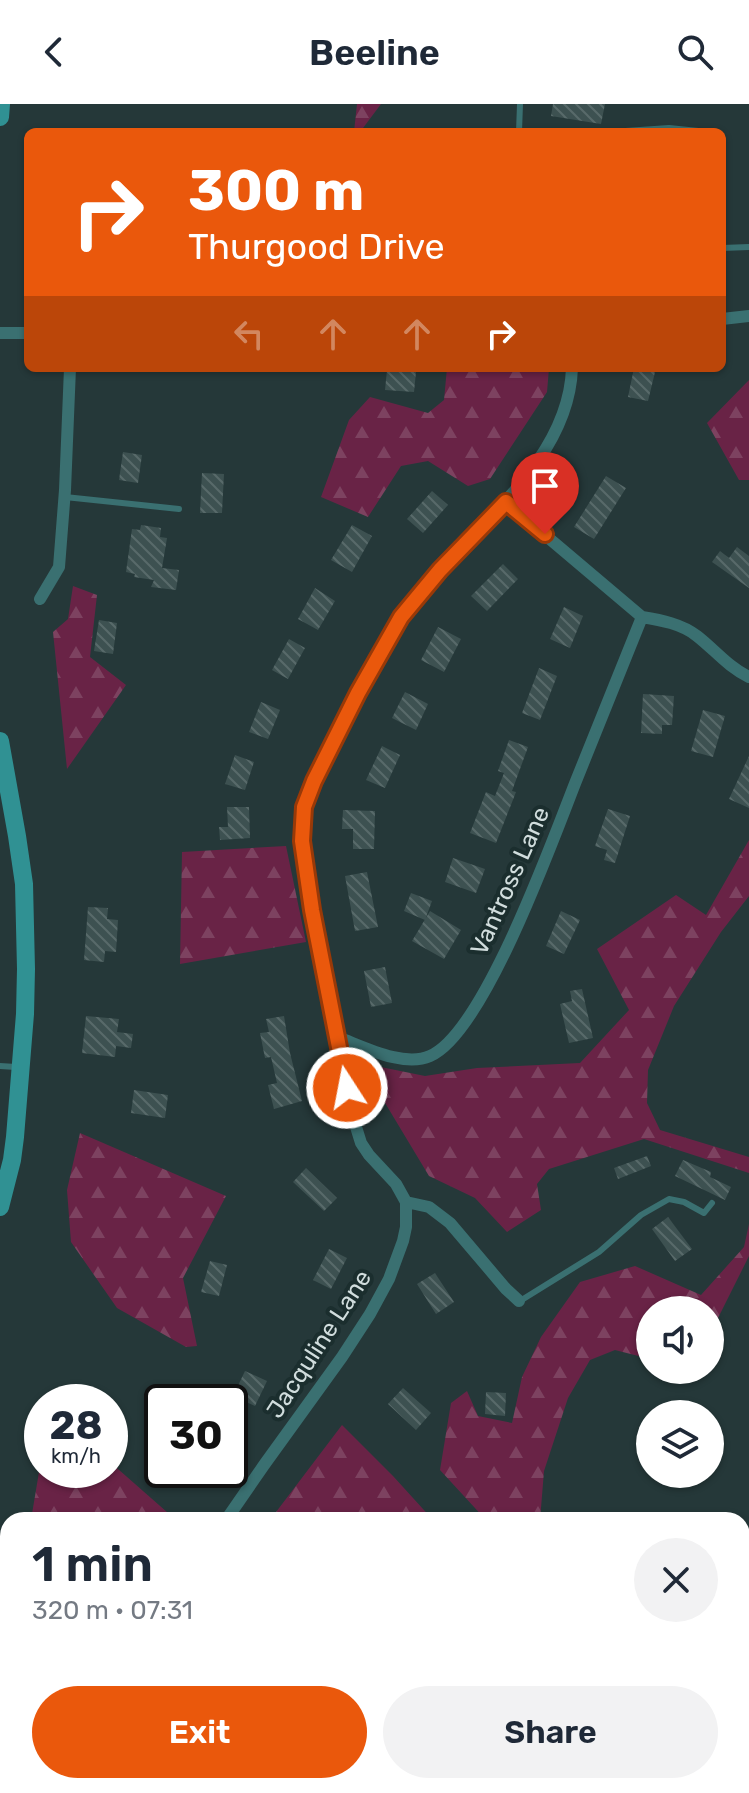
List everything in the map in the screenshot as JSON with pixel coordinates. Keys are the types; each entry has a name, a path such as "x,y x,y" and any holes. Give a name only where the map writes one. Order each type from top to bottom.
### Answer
{"main road":[{"path":"0,117 1,104"},
{"path":"0,741 24,884 26,979 12,1160 0,1207"}],"street":[{"path":"726,319 749,316"},
{"path":"0,333 24,333"},
{"path":"40,599 59,567 70,372"},
{"path":"519,1301 450,1223 429,1207 406,1202 396,1184 361,1143 352,1114 312,910 302,833 304,807 314,781 401,617 435,576 506,502 539,456 554,433 567,402 571,372"},
{"path":"506,502 642,617 669,622 695,634 732,667 749,677"},
{"name":"Vantross Lane","path":"337,1037 395,1058 422,1059 434,1055 447,1044 464,1022 517,929 642,617"},
{"name":"Jacquline Lane","path":"232,1512 370,1314 389,1279 403,1241 406,1202"}],"lane":[{"path":"519,128 520,104"},
{"path":"726,248 749,247"},
{"path":"65,497 179,509"},
{"path":"0,1066 21,1067"},
{"path":"519,1301 599,1252 641,1215 669,1199 684,1202 704,1213 712,1203"}],"green space":[{"path":"357,104 381,104 363,128 354,128"},
{"path":"447,372 549,372 547,392 490,479 468,486 428,461 401,466 368,517 321,497 349,420 370,397 428,413 444,400"},
{"path":"749,380 749,480 739,480 707,423"},
{"path":"73,586 97,595 90,657 126,685 67,769 53,632 68,619"},
{"path":"749,840 749,896 721,932 674,1006 648,1070 647,1103 660,1130 749,1157 749,1173 644,1139 549,1169 537,1184 541,1210 507,1232 475,1198 429,1176 361,1063 425,1076 477,1068 580,1063 629,1010 597,949 676,895 706,915"},
{"path":"286,846 306,942 180,964 182,852"},
{"path":"80,1133 226,1196 183,1278 197,1346 186,1347 117,1308 71,1242 67,1190"},
{"path":"749,1224 749,1256 724,1306 724,1296 636,1296 636,1355 615,1350 590,1360 568,1398 544,1471 541,1512 479,1512 440,1470 451,1403 467,1391 478,1416 512,1423 522,1377 541,1337 580,1282 635,1266 701,1295 744,1247"},
{"path":"342,1425 426,1512 276,1512"},
{"path":"128,1478 167,1512 32,1512 36,1488 128,1488"}],"building":[{"path":"553,104 605,104 601,124 551,116"},
{"path":"387,372 416,372 414,392 385,390"},
{"path":"633,372 655,372 648,401 628,397"},
{"path":"123,452 142,455 138,483 119,480"},
{"path":"202,473 224,474 222,513 200,513"},
{"path":"606,476 626,488 594,539 574,527"},
{"path":"432,491 448,505 423,533 407,519"},
{"path":"141,525 161,528 160,537 167,538 162,568 179,570 176,590 151,587 154,580 134,577 135,574 126,572 132,529 140,530"},
{"path":"352,525 372,536 352,572 331,560"},
{"path":"737,547 749,556 749,588 712,562 720,551 729,558"},
{"path":"503,564 518,579 487,611 471,596"},
{"path":"315,588 335,601 318,630 298,619"},
{"path":"564,607 583,616 570,648 550,639"},
{"path":"99,620 117,623 113,654 94,651"},
{"path":"438,627 461,639 444,672 421,660"},
{"path":"289,639 305,648 288,679 272,670"},
{"path":"539,668 557,676 540,720 522,713"},
{"path":"405,692 428,704 416,730 392,718"},
{"path":"643,694 674,696 672,725 662,725 662,734 641,733"},
{"path":"261,702 280,710 268,739 249,732"},
{"path":"703,710 725,716 713,757 691,751"},
{"path":"509,740 528,747 512,791 516,792 496,843 470,833 486,792 495,796 504,773 498,771"},
{"path":"382,746 400,755 385,788 366,780"},
{"path":"235,755 254,762 245,790 225,784"},
{"path":"749,756 749,808 729,799"},
{"path":"227,807 249,807 250,838 220,840 219,827 228,827"},
{"path":"608,809 630,816 615,863 604,860 607,850 595,846"},
{"path":"343,810 375,811 374,849 353,849 353,829 342,829"},
{"path":"453,858 485,869 476,893 445,882"},
{"path":"367,872 378,927 355,931 345,876"},
{"path":"411,893 432,901 425,920 404,911"},
{"path":"88,907 108,908 107,919 118,920 116,952 105,951 104,962 84,960"},
{"path":"430,911 461,930 444,959 412,941"},
{"path":"561,911 580,920 564,954 546,946"},
{"path":"385,967 392,1003 371,1007 364,971"},
{"path":"582,989 593,1038 569,1043 560,1004 572,1001 570,991"},
{"path":"86,1016 119,1019 117,1032 133,1034 131,1048 116,1046 115,1057 82,1053"},
{"path":"284,1016 302,1101 274,1109 268,1085 277,1083 271,1057 265,1058 260,1033 269,1032 266,1019"},
{"path":"134,1090 168,1095 165,1118 131,1113"},
{"path":"647,1156 651,1166 618,1179 614,1168"},
{"path":"683,1160 711,1172 710,1177 731,1187 725,1200 675,1176"},
{"path":"306,1168 337,1198 324,1211 293,1182"},
{"path":"668,1217 692,1249 675,1261 652,1229"},
{"path":"329,1249 347,1258 331,1289 313,1280"},
{"path":"210,1261 227,1265 219,1296 201,1292"},
{"path":"435,1273 454,1302 436,1314 417,1284"},
{"path":"245,1371 267,1381 255,1406 248,1403 248,1384 239,1384"},
{"path":"403,1388 431,1413 416,1430 388,1404"},
{"path":"486,1392 506,1393 505,1416 485,1414"}],"route":[{"path":"347,1088 312,910 302,841 304,807 314,781 386,640 424,588 506,502 545,534"}]}
